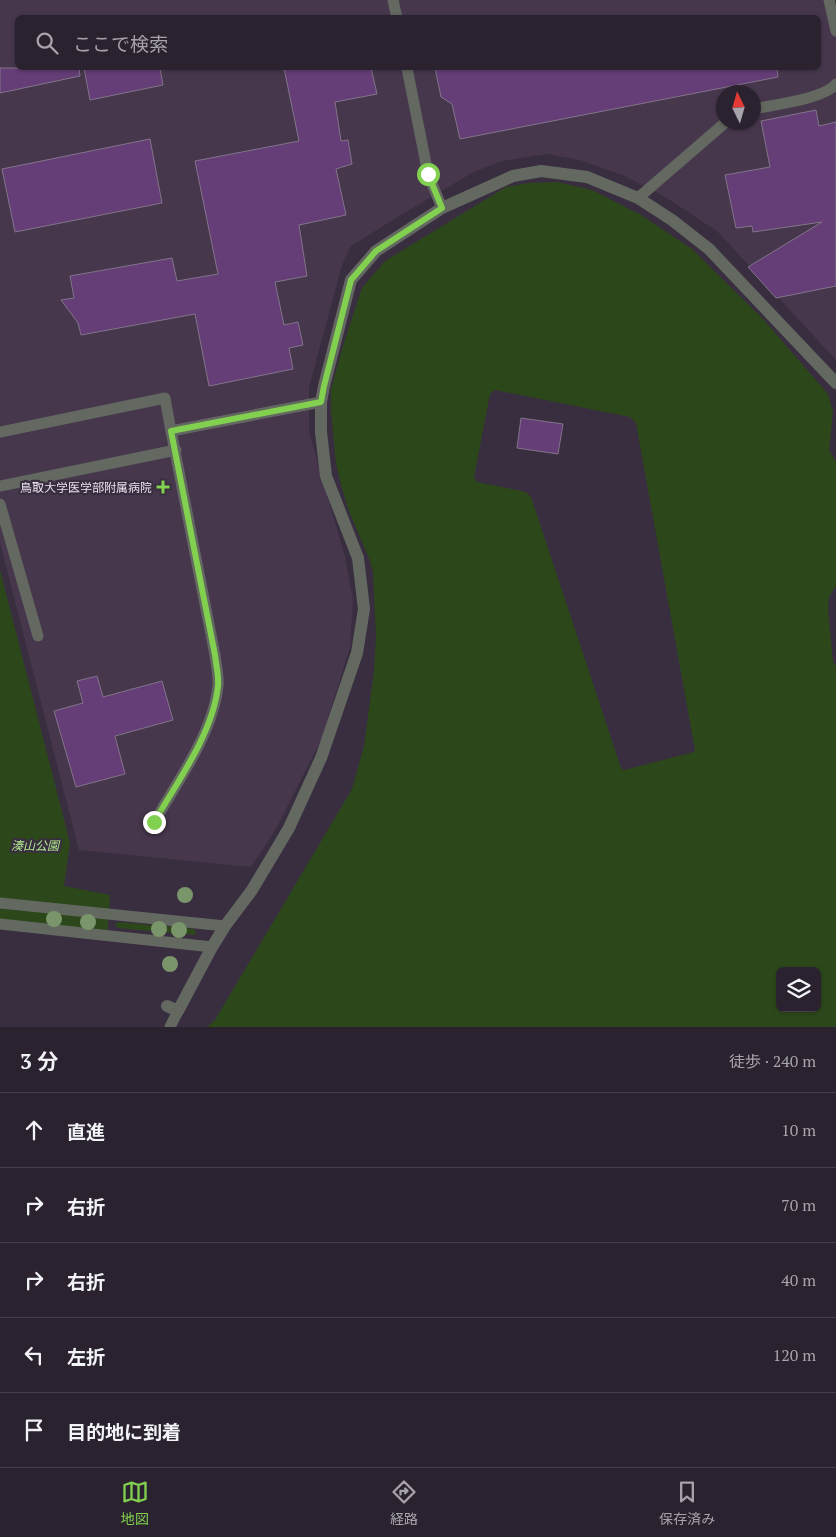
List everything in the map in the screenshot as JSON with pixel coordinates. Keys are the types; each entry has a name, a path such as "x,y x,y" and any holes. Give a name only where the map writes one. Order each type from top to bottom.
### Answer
{"street":[{"path":"173,1008 225,926 252,890 289,828 321,758 357,653 364,609 358,558 326,476 321,432 321,402 351,280 376,251 442,208 513,176 541,171 587,177 638,198 672,220 709,249 836,383"}],"lane":[{"path":"393,0 396,15"},
{"path":"829,0 836,31"},
{"path":"407,70 428,174 442,208"},
{"path":"761,108 821,94 833,88 836,84"},
{"path":"638,198 717,130"},
{"path":"0,432 165,398 215,655 218,684 212,716 190,762 154,822"},
{"path":"171,431 321,402"},
{"path":"0,486 176,450"},
{"path":"0,504 38,636"},
{"path":"0,903 225,926"},
{"path":"0,924 212,947"},
{"path":"170,1027 173,1008"}],"shaded area":[{"name":"鳥取大学医学部附属病院","path":"0,0 836,0 836,360 718,232 667,198 625,176 580,160 547,154 501,161 472,173 351,246 342,265 309,387 309,432 345,557 353,601 350,647 322,738 276,829 251,867 79,850 0,543"}],"green space":[{"path":"557,182 592,190 641,215 692,249 763,319 828,394 833,412 829,450 836,461 836,586 829,597 828,609 833,662 836,666 836,1027 207,1027 215,1020 352,789 364,746 374,671 376,636 373,572 341,485 336,463 331,411 331,390 362,288 385,261 506,187 529,183","holes":["495,390 630,417 636,423 695,750 694,752 624,770 621,768 531,497 526,492 477,482 474,477 490,394"]},
{"name":"湊山公園","path":"0,570 70,843 64,886 110,895 107,940 0,929"},
{"path":"118,922 194,929 196,934 118,928 115,924"}],"building":[{"path":"0,68 15,68 15,70 79,70 80,76 0,93"},
{"path":"84,70 160,70 163,85 90,100"},
{"path":"284,70 371,70 377,94 335,102 341,141 348,140 352,164 336,169 346,215 299,225 307,276 275,282 284,325 298,322 303,345 289,348 293,369 209,386 195,314 81,335 78,323 61,300 74,298 70,276 172,258 177,281 218,274 195,161 299,141"},
{"path":"435,70 777,70 778,77 737,85 716,85 716,89 460,139 452,104 441,97"},
{"path":"816,110 819,126 836,122 836,286 776,298 748,267 822,222 753,232 752,226 736,228 725,175 770,167 761,121"},
{"path":"150,139 162,203 15,232 2,169"},
{"path":"521,418 563,424 558,454 517,448"},
{"path":"97,676 103,697 162,681 173,720 115,736 125,774 76,787 54,711 83,703 77,681"}],"place":[{"name":"鳥取大学医学部附属病院","path":"163,487"}],"route":[{"path":"154,822 190,762 212,716 218,684 215,655 171,431 321,402 351,280 376,251 442,208 428,174"}]}
